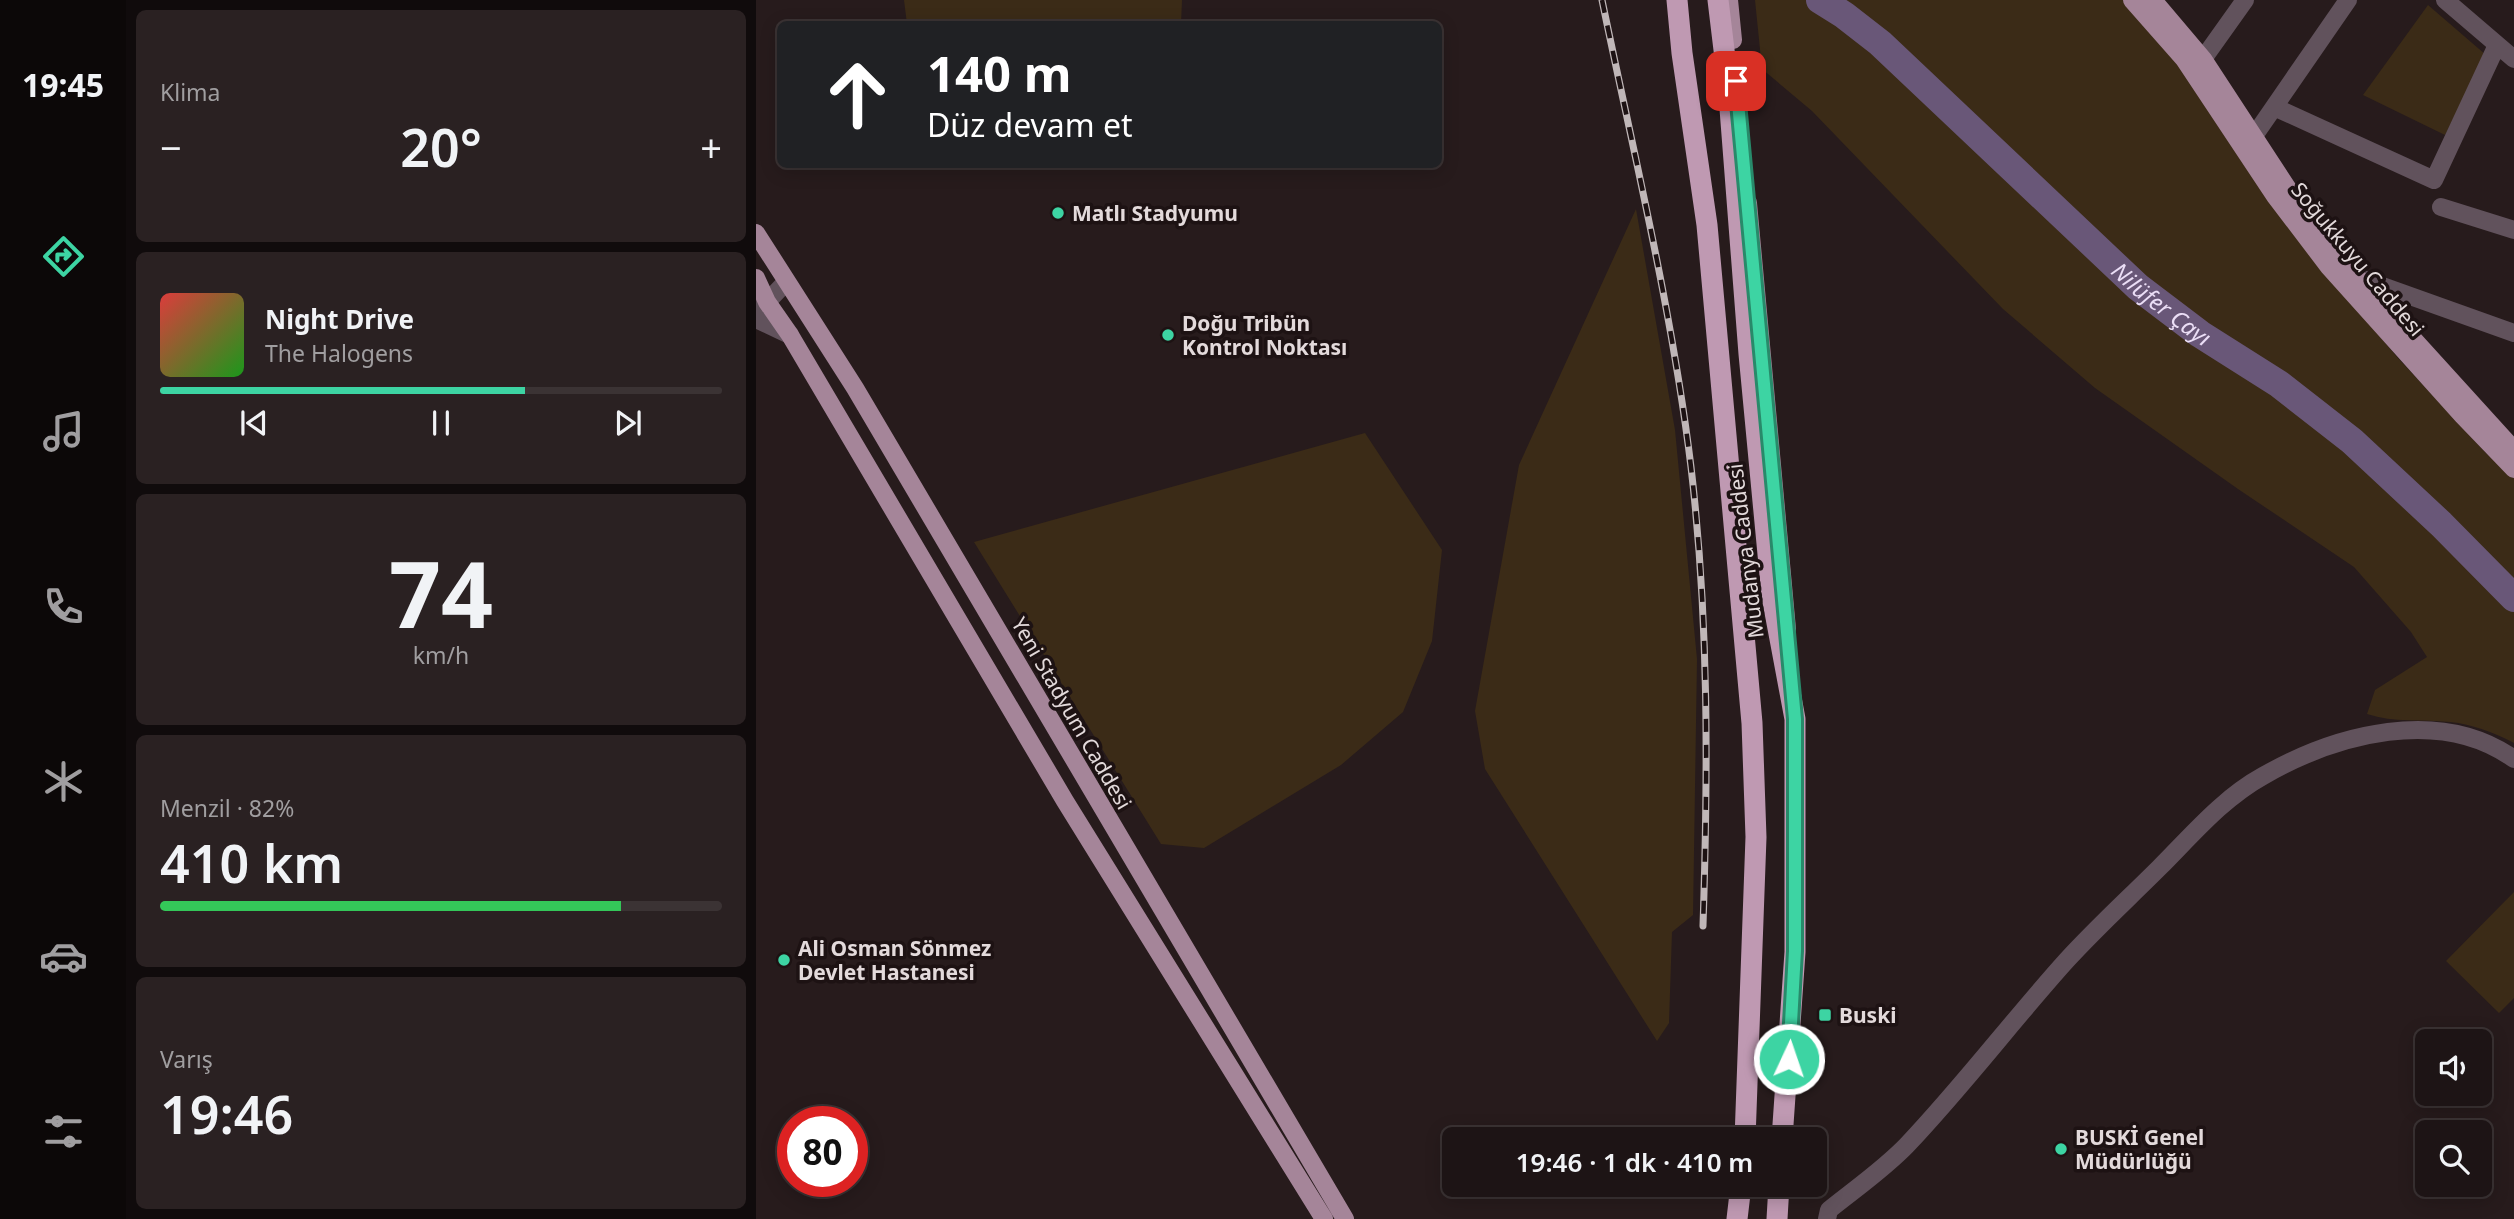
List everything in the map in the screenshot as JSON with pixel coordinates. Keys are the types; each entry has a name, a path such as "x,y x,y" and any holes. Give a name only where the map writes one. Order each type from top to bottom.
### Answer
{"highway":[{"name":"Mudanya Caddesi","path":"1677,0 1707,225 1752,723 1756,837 1745,1127"},
{"name":"Mudanya Caddesi","path":"1718,0 1732,82 1772,596 1795,719 1795,951 1783,1127"},
{"path":"1728,0 1732,82"},
{"path":"1737,1219 1740,1197"},
{"path":"1777,1219 1778,1197"}],"main road":[{"name":"Soğukkuyu Caddesi","path":"2132,0 2184,59 2275,196 2329,267 2514,469"},
{"name":"Soğukkuyu Caddesi","path":"2153,0 2203,59 2288,188 2357,277 2514,450"},
{"name":"Yeni Stadyum Caddesi","path":"756,233 855,388 1345,1219"},
{"path":"759,293 790,335 1065,801 1324,1219"}],"street":[{"path":"2203,59 2245,0"},
{"path":"2254,136 2348,0"},
{"path":"2445,0 2514,59"},
{"path":"2274,107 2434,180 2497,45"},
{"path":"2441,207 2514,230"},
{"path":"2357,277 2514,333"},
{"path":"759,293 786,282"},
{"path":"756,319 790,335"},
{"path":"1827,1219 1829,1210 1904,1148 2068,959 2225,803 2262,776 2319,749 2398,731 2430,729 2466,736 2514,759"}],"shaded area":[{"path":"904,0 1182,0 1181,21 907,21"},
{"path":"1755,0 2123,0 2166,43 2301,242 2397,357 2486,453 2514,478 2514,743 2483,729 2458,723 2398,720 2367,714 2375,690 2427,657 2411,632 2354,567 2095,388 2003,309 1812,111 1762,69"},
{"path":"2428,5 2486,55 2445,135 2363,95"},
{"path":"1636,209 1675,430 1697,659 1693,915 1672,932 1669,1023 1657,1041 1485,769 1475,711 1519,465"},
{"path":"1365,433 1442,550 1432,641 1403,712 1341,765 1204,848 1161,844 974,542"},
{"path":"2514,892 2514,998 2499,1013 2446,961"}],"waterway":[{"name":"Nilüfer Çayı","path":"1820,0 1880,43 2138,287 2200,334 2279,384 2352,441 2441,524 2514,598"}],"railway":[{"path":"1602,0 1663,291 1691,467 1701,582 1706,696 1703,926"}],"place":[{"name":"Matlı Stadyumu","path":"1058,213"},
{"name":"Doğu Tribün Kontrol Noktası","path":"1168,335"},
{"name":"Ali Osman Sönmez Devlet Hastanesi","path":"784,960"},
{"name":"Buski","path":"1825,1015"},
{"name":"BUSKİ Genel Müdürlüğü","path":"2061,1149"}],"route":[{"path":"1736,81 1795,719 1795,951 1789,1059"}]}
